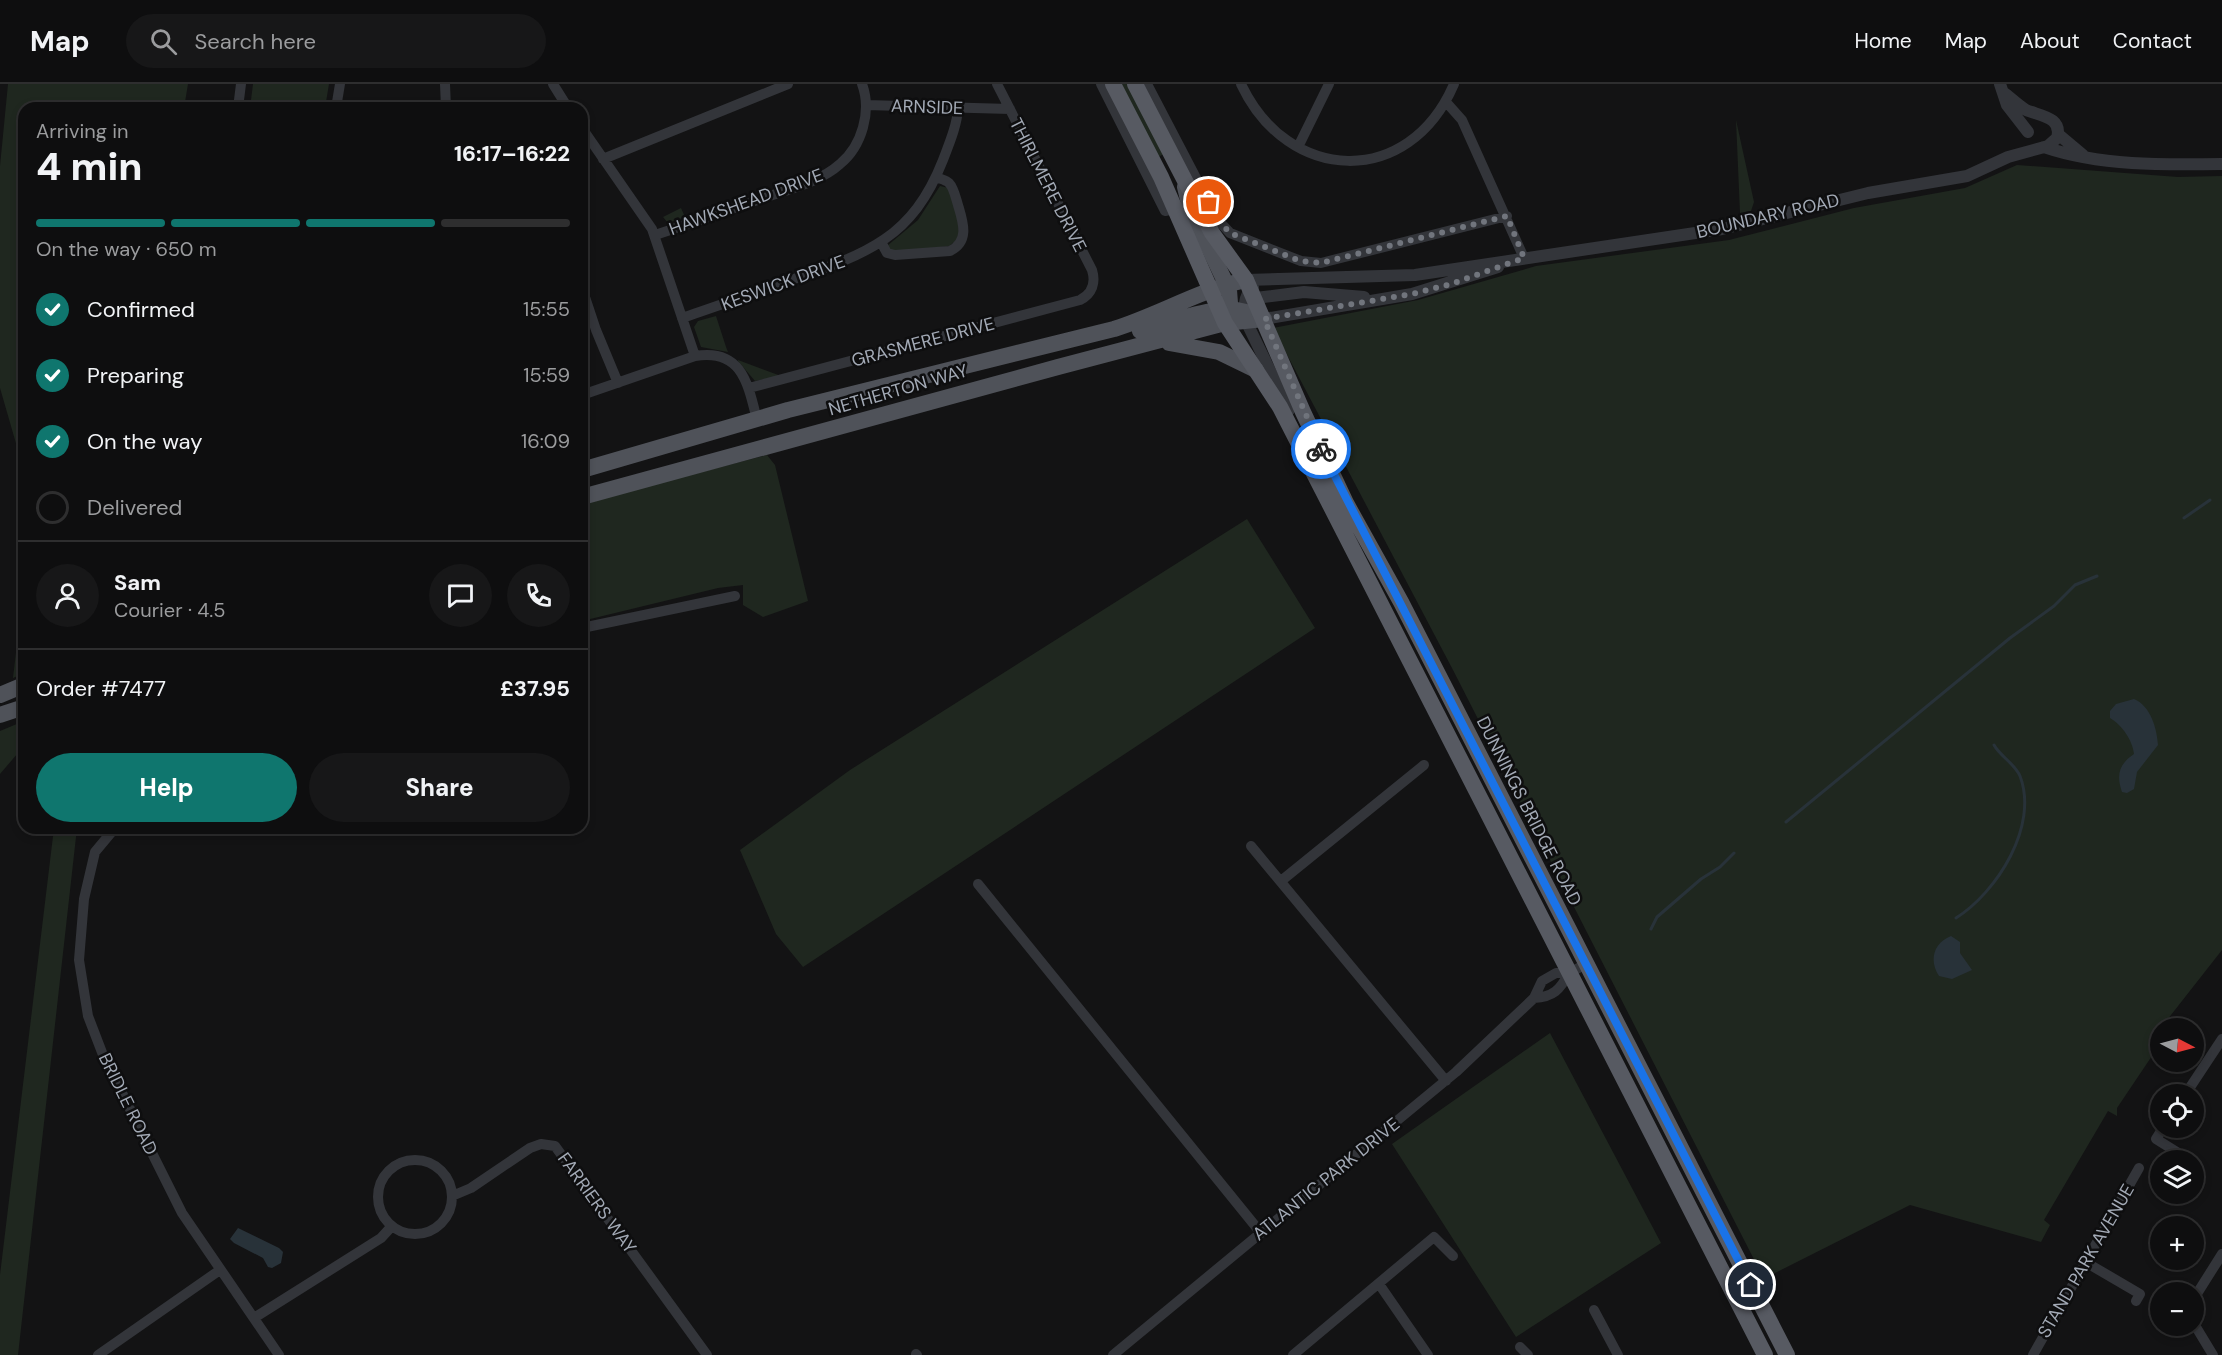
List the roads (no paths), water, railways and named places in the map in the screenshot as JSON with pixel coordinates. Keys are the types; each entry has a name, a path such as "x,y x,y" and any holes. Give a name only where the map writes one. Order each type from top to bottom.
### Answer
{"highway":[{"path":"1113,84 1175,209 1203,272 1237,306"},
{"path":"1135,84 1212,233 1237,306"},
{"name":"DUNNINGS BRIDGE ROAD","path":"1237,306 1257,370 1280,407 1304,457 1577,969 1787,1355"},
{"name":"DUNNINGS BRIDGE ROAD","path":"1237,306 1303,412 1346,503 1401,602 1568,929 1577,969 1765,1355"}],"main road":[{"path":"1088,335 1129,334 1237,306"},
{"name":"NETHERTON WAY","path":"588,468 757,420 1088,335 1155,315 1237,306"},
{"name":"NETHERTON WAY","path":"588,495 735,457 943,397 1157,342 1237,306"},
{"path":"1157,342 1207,348 1257,370"},
{"path":"0,695 18,688"},
{"path":"0,715 18,709"}],"street":[{"path":"239,102 241,84"},
{"path":"337,102 340,84"},
{"path":"445,84 446,102"},
{"path":"553,84 564,102"},
{"path":"603,159 788,84"},
{"name":"ARNSIDE","path":"862,84 866,105 1010,109"},
{"name":"THIRLMERE DRIVE","path":"997,84 1092,270 1092,287"},
{"path":"1101,84 1165,211 1175,209"},
{"path":"1147,84 1218,220 1230,233 1300,261 1321,263 1507,216"},
{"path":"1241,84 1258,115 1277,134 1298,147 1336,159 1354,161 1382,157 1409,144 1429,127 1446,102 1454,84"},
{"path":"1298,147 1329,84"},
{"path":"2001,88 2020,106 2054,121 2058,134 2083,155"},
{"path":"2001,88 2007,105 2028,133 2031,141 2043,147 2071,155 2152,164 2222,164"},
{"path":"1446,102 1462,120 1524,258"},
{"name":"HAWKSHEAD DRIVE","path":"655,235 795,187 831,171 847,157 859,139 866,105"},
{"name":"KESWICK DRIVE","path":"682,318 856,256 880,243 917,210 936,177 957,121 958,108"},
{"path":"2028,133 2034,120 2044,117"},
{"name":"BOUNDARY ROAD","path":"2008,157 2028,133"},
{"path":"2043,147 2052,144 2058,134"},
{"path":"588,137 645,216 655,235 695,356"},
{"name":"BOUNDARY ROAD","path":"1237,306 1273,278 1414,275 1730,227 1868,193 1967,176 2008,157 2043,147"},
{"path":"880,243 887,253 895,255 950,251 963,239 964,227 950,184 936,177"},
{"name":"BOUNDARY ROAD","path":"1237,306 1383,299 1451,284 1524,258"},
{"name":"GRASMERE DRIVE","path":"749,388 1080,300 1087,296 1092,287"},
{"path":"1304,457 1297,425 1237,306 1304,292 1383,299"},
{"path":"588,306 618,383"},
{"path":"588,393 695,356 714,355 730,361 742,373 749,388 757,420"},
{"path":"588,627 735,596"},
{"path":"1281,881 1424,765"},
{"name":"BRIDLE ROAD","path":"110,834 95,852 84,899 79,960 88,1016 103,1055 182,1213 279,1355"},
{"path":"1251,846 1446,1081"},
{"path":"978,884 1260,1233"},
{"name":"ATLANTIC PARK DRIVE","path":"1534,998 1549,997 1577,969"},
{"name":"ATLANTIC PARK DRIVE","path":"1113,1355 1446,1081 1534,998 1542,981 1556,973 1577,969"},
{"path":"2192,1084 2222,1039"},
{"path":"2157,1138 2174,1150"},
{"name":"FARRIERS WAY","path":"452,1196 471,1188 530,1148 541,1144 555,1146 707,1355"},
{"path":"408,1161 423,1161 435,1166 450,1185 452,1196 450,1211 435,1228 411,1234 392,1226 383,1216 378,1195 384,1178 396,1166 408,1161"},
{"name":"STAND PARK AVENUE","path":"2033,1355 2139,1168"},
{"path":"254,1318 381,1238 392,1226"},
{"path":"1293,1355 1434,1237 1453,1256"},
{"path":"2204,1283 2222,1254"},
{"path":"2087,1263 2140,1294 2136,1301"},
{"path":"98,1355 220,1270"},
{"path":"1379,1284 1428,1355"},
{"path":"1594,1310 1618,1355"},
{"path":"2201,1336 2213,1355"}],"waterway":[{"path":"2184,518 2210,500"},
{"path":"1786,822 2010,638 2054,606 2075,585 2097,576"},
{"path":"1956,918 1986,892 1999,875 2019,836 2024,816 2024,795 2020,776 1994,745"},
{"path":"1651,929 1657,917 1701,879 1720,867 1734,853"}]}
